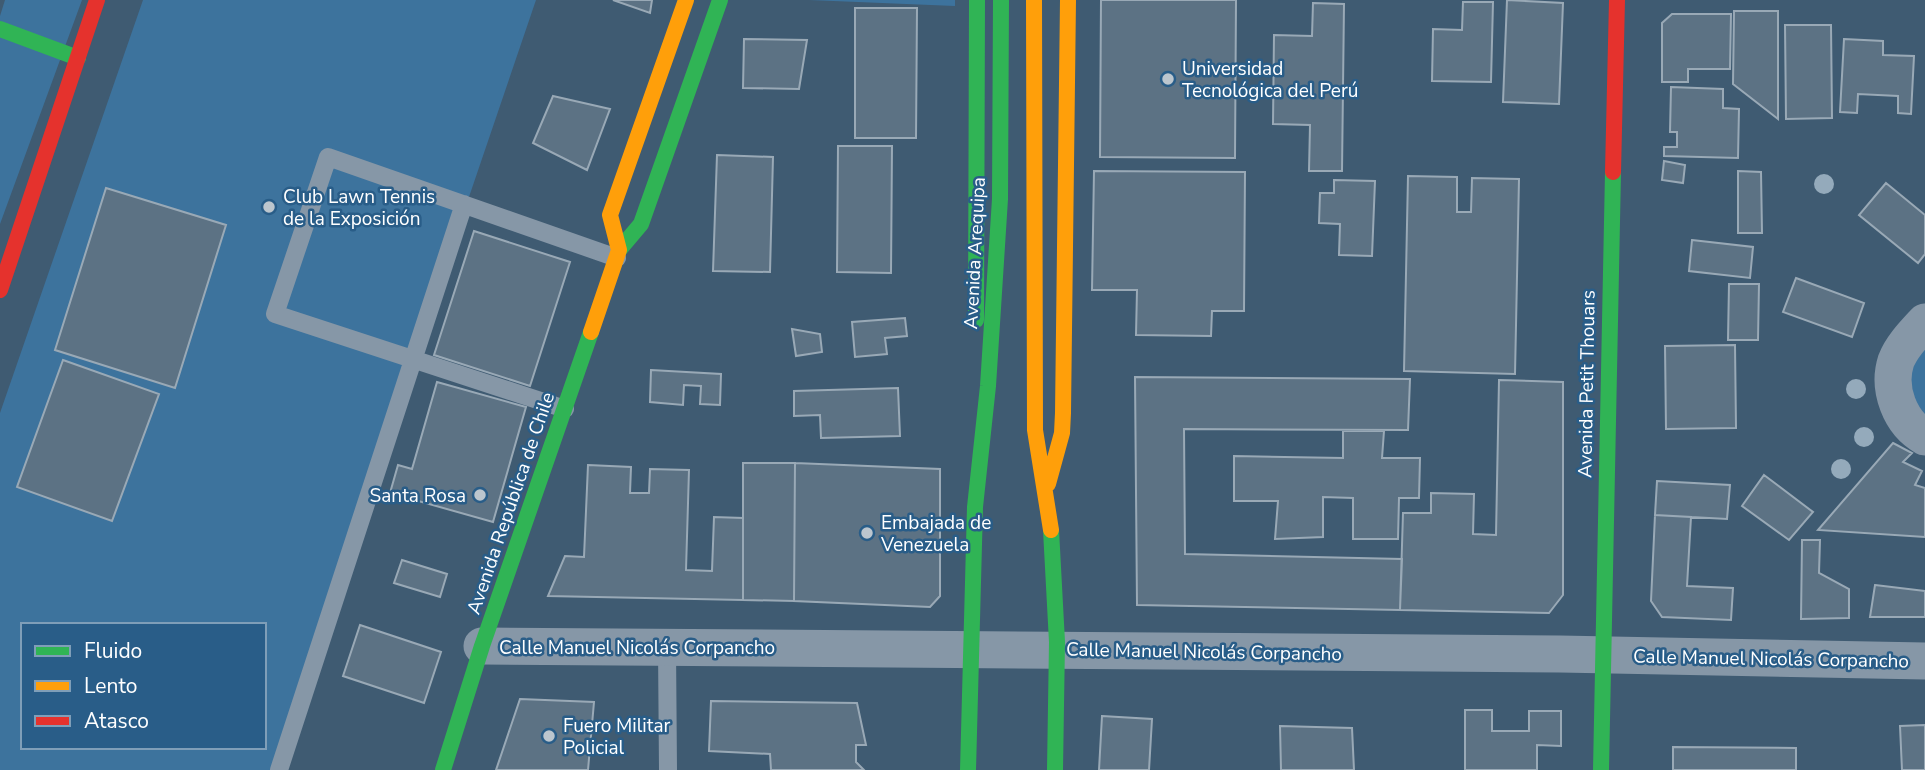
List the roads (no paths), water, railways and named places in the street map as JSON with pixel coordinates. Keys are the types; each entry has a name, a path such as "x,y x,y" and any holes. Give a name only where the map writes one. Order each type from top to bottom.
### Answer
{"main road":[{"path":"0,290 97,0"},
{"path":"618,254 610,215 686,0"},
{"name":"Avenida República de Chile","path":"443,770 482,646 618,254 641,224 720,0"},
{"name":"Avenida Arequipa","path":"968,770 975,506 977,0"},
{"name":"Avenida Arequipa","path":"975,506 988,386 1000,199 1001,0"},
{"path":"1034,0 1035,430 1048,484 1056,650 1055,770"},
{"path":"1048,484 1062,433 1063,413 1068,0"},
{"name":"Avenida Petit Thouars","path":"1601,770 1601,655 1617,0"},
{"path":"0,29 78,58"}],"street":[{"path":"1925,322 1906,343 1896,362 1893,382 1896,402 1905,420 1925,437"},
{"name":"Calle Manuel Nicolás Corpancho","path":"482,646 1601,655 1925,661"}],"lane":[{"path":"565,409 275,314 328,157 618,254"},
{"path":"279,770 464,204"},
{"path":"667,647 668,770"}],"place":[{"name":"Universidad Tecnológica del Perú","path":"1168,79"},
{"name":"Club Lawn Tennis de la Exposición","path":"269,207"},
{"name":"Santa Rosa","path":"480,495"},
{"name":"Embajada de Venezuela","path":"867,533"},
{"name":"Fuero Militar Policial","path":"549,736"}]}
